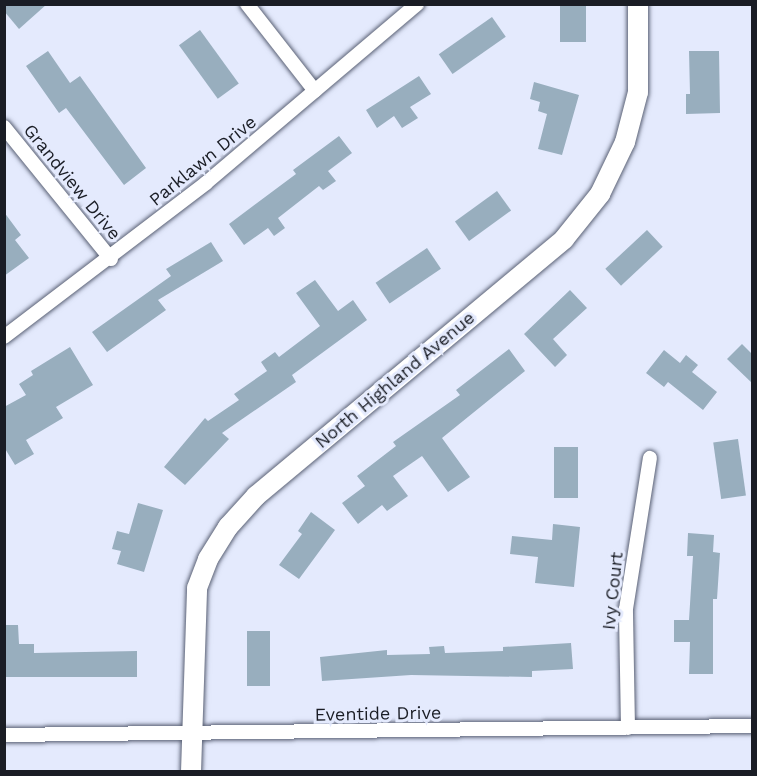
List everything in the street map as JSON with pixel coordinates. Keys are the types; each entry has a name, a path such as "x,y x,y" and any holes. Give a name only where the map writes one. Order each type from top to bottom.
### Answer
{"street":[{"path":"247,4 315,92"},
{"name":"Parklawn Drive","path":"4,337 111,259 315,92 417,4"},
{"name":"North Highland Avenue","path":"191,771 197,588 213,551 256,496 564,238 600,194 625,142 638,92 638,4"},
{"name":"Grandview Drive","path":"4,128 111,259"},
{"name":"Ivy Court","path":"628,728 626,609 650,458"},
{"name":"Eventide Drive","path":"4,735 191,735 753,726"}],"building":[{"path":"4,4 47,4 19,29 4,11"},
{"path":"560,4 586,4 586,42 560,42"},
{"path":"492,17 506,37 453,74 439,54"},
{"path":"200,30 239,83 218,99 179,45"},
{"path":"48,51 70,83 80,76 146,168 124,185 66,108 59,113 26,66"},
{"path":"689,51 719,51 720,113 686,114 686,94 690,94"},
{"path":"419,76 431,94 410,107 418,118 402,128 394,116 377,128 366,110"},
{"path":"534,82 579,95 562,155 538,149 547,114 538,111 540,102 530,99"},
{"path":"339,136 352,153 328,171 336,181 323,190 319,186 278,218 285,228 274,236 268,228 244,245 229,224 296,174 293,170"},
{"path":"497,191 511,210 469,241 455,222"},
{"path":"4,212 21,235 15,240 29,258 4,276"},
{"path":"647,230 663,247 621,286 605,269"},
{"path":"211,242 223,261 158,300 166,310 107,352 92,332 171,276 166,269"},
{"path":"427,248 441,269 390,303 376,283"},
{"path":"315,280 338,311 353,300 367,320 292,375 296,382 222,433 229,439 185,485 164,467 205,418 208,421 239,400 234,394 267,371 261,362 275,352 279,357 320,326 296,293"},
{"path":"570,290 587,308 553,339 567,355 555,367 524,334"},
{"path":"742,344 753,355 753,384 727,359"},
{"path":"70,347 93,385 56,407 63,418 26,440 34,454 15,465 4,447 4,407 26,395 19,384 33,375 31,371"},
{"path":"509,349 525,371 442,438 470,477 448,492 422,456 393,476 408,496 387,511 382,505 358,524 342,503 365,486 357,476 396,446 393,442 460,395 456,390"},
{"path":"664,350 680,363 686,355 698,365 692,372 717,392 703,410 668,382 664,387 646,373"},
{"path":"738,439 746,495 721,499 713,442"},
{"path":"554,447 578,447 578,498 554,498"},
{"path":"138,503 163,510 144,572 117,564 121,551 112,549 117,531 129,534"},
{"path":"311,512 335,530 299,579 279,565 302,534 298,531"},
{"path":"553,524 580,527 574,587 535,583 538,557 510,554 512,536 552,540"},
{"path":"688,533 714,535 713,552 720,553 717,599 713,599 713,674 689,674 690,642 674,642 674,620 689,620 693,556 687,556"},
{"path":"4,625 18,625 19,644 34,644 34,653 137,651 137,677 4,677"},
{"path":"247,631 270,631 270,686 247,686"},
{"path":"571,643 573,669 532,671 532,677 411,675 322,681 320,657 387,650 387,655 430,654 429,647 444,646 445,653 503,651 503,647"}]}
